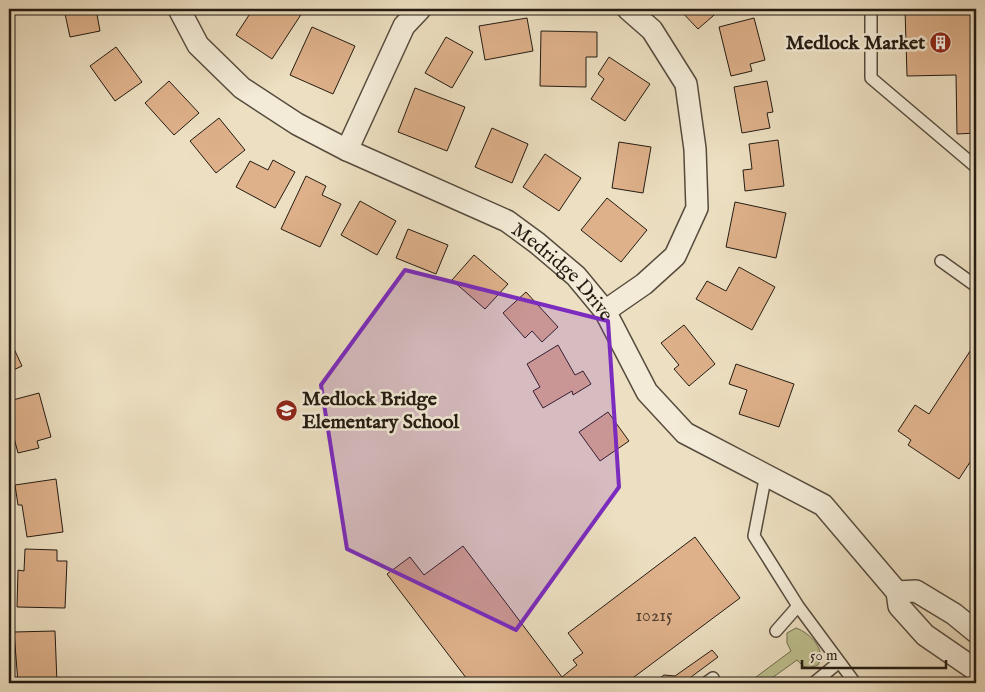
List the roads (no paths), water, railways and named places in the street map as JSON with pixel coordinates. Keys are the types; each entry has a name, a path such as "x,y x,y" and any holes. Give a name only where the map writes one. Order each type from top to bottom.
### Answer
{"street":[{"name":"Medridge Drive","path":"179,9 198,45 242,88 297,124 347,150 507,221 537,243 576,276 605,311 648,392 685,433 823,505 897,592 898,606 925,635 972,671"},
{"path":"347,150 404,26 420,9"},
{"path":"605,311 644,284 675,256 698,208 695,149 686,84 652,30 628,9"},
{"path":"897,592 916,590 954,614 976,632"}],"lane":[{"path":"871,9 871,78 976,167"},
{"path":"941,261 976,286"},
{"path":"766,474 754,536 798,606 838,663 855,683"},
{"path":"776,631 798,606"},
{"path":"816,682 838,663"}],"place":[{"name":"Medlock Market","path":"941,42"},
{"name":"Medlock Bridge Elementary School","path":"286,410"}]}
